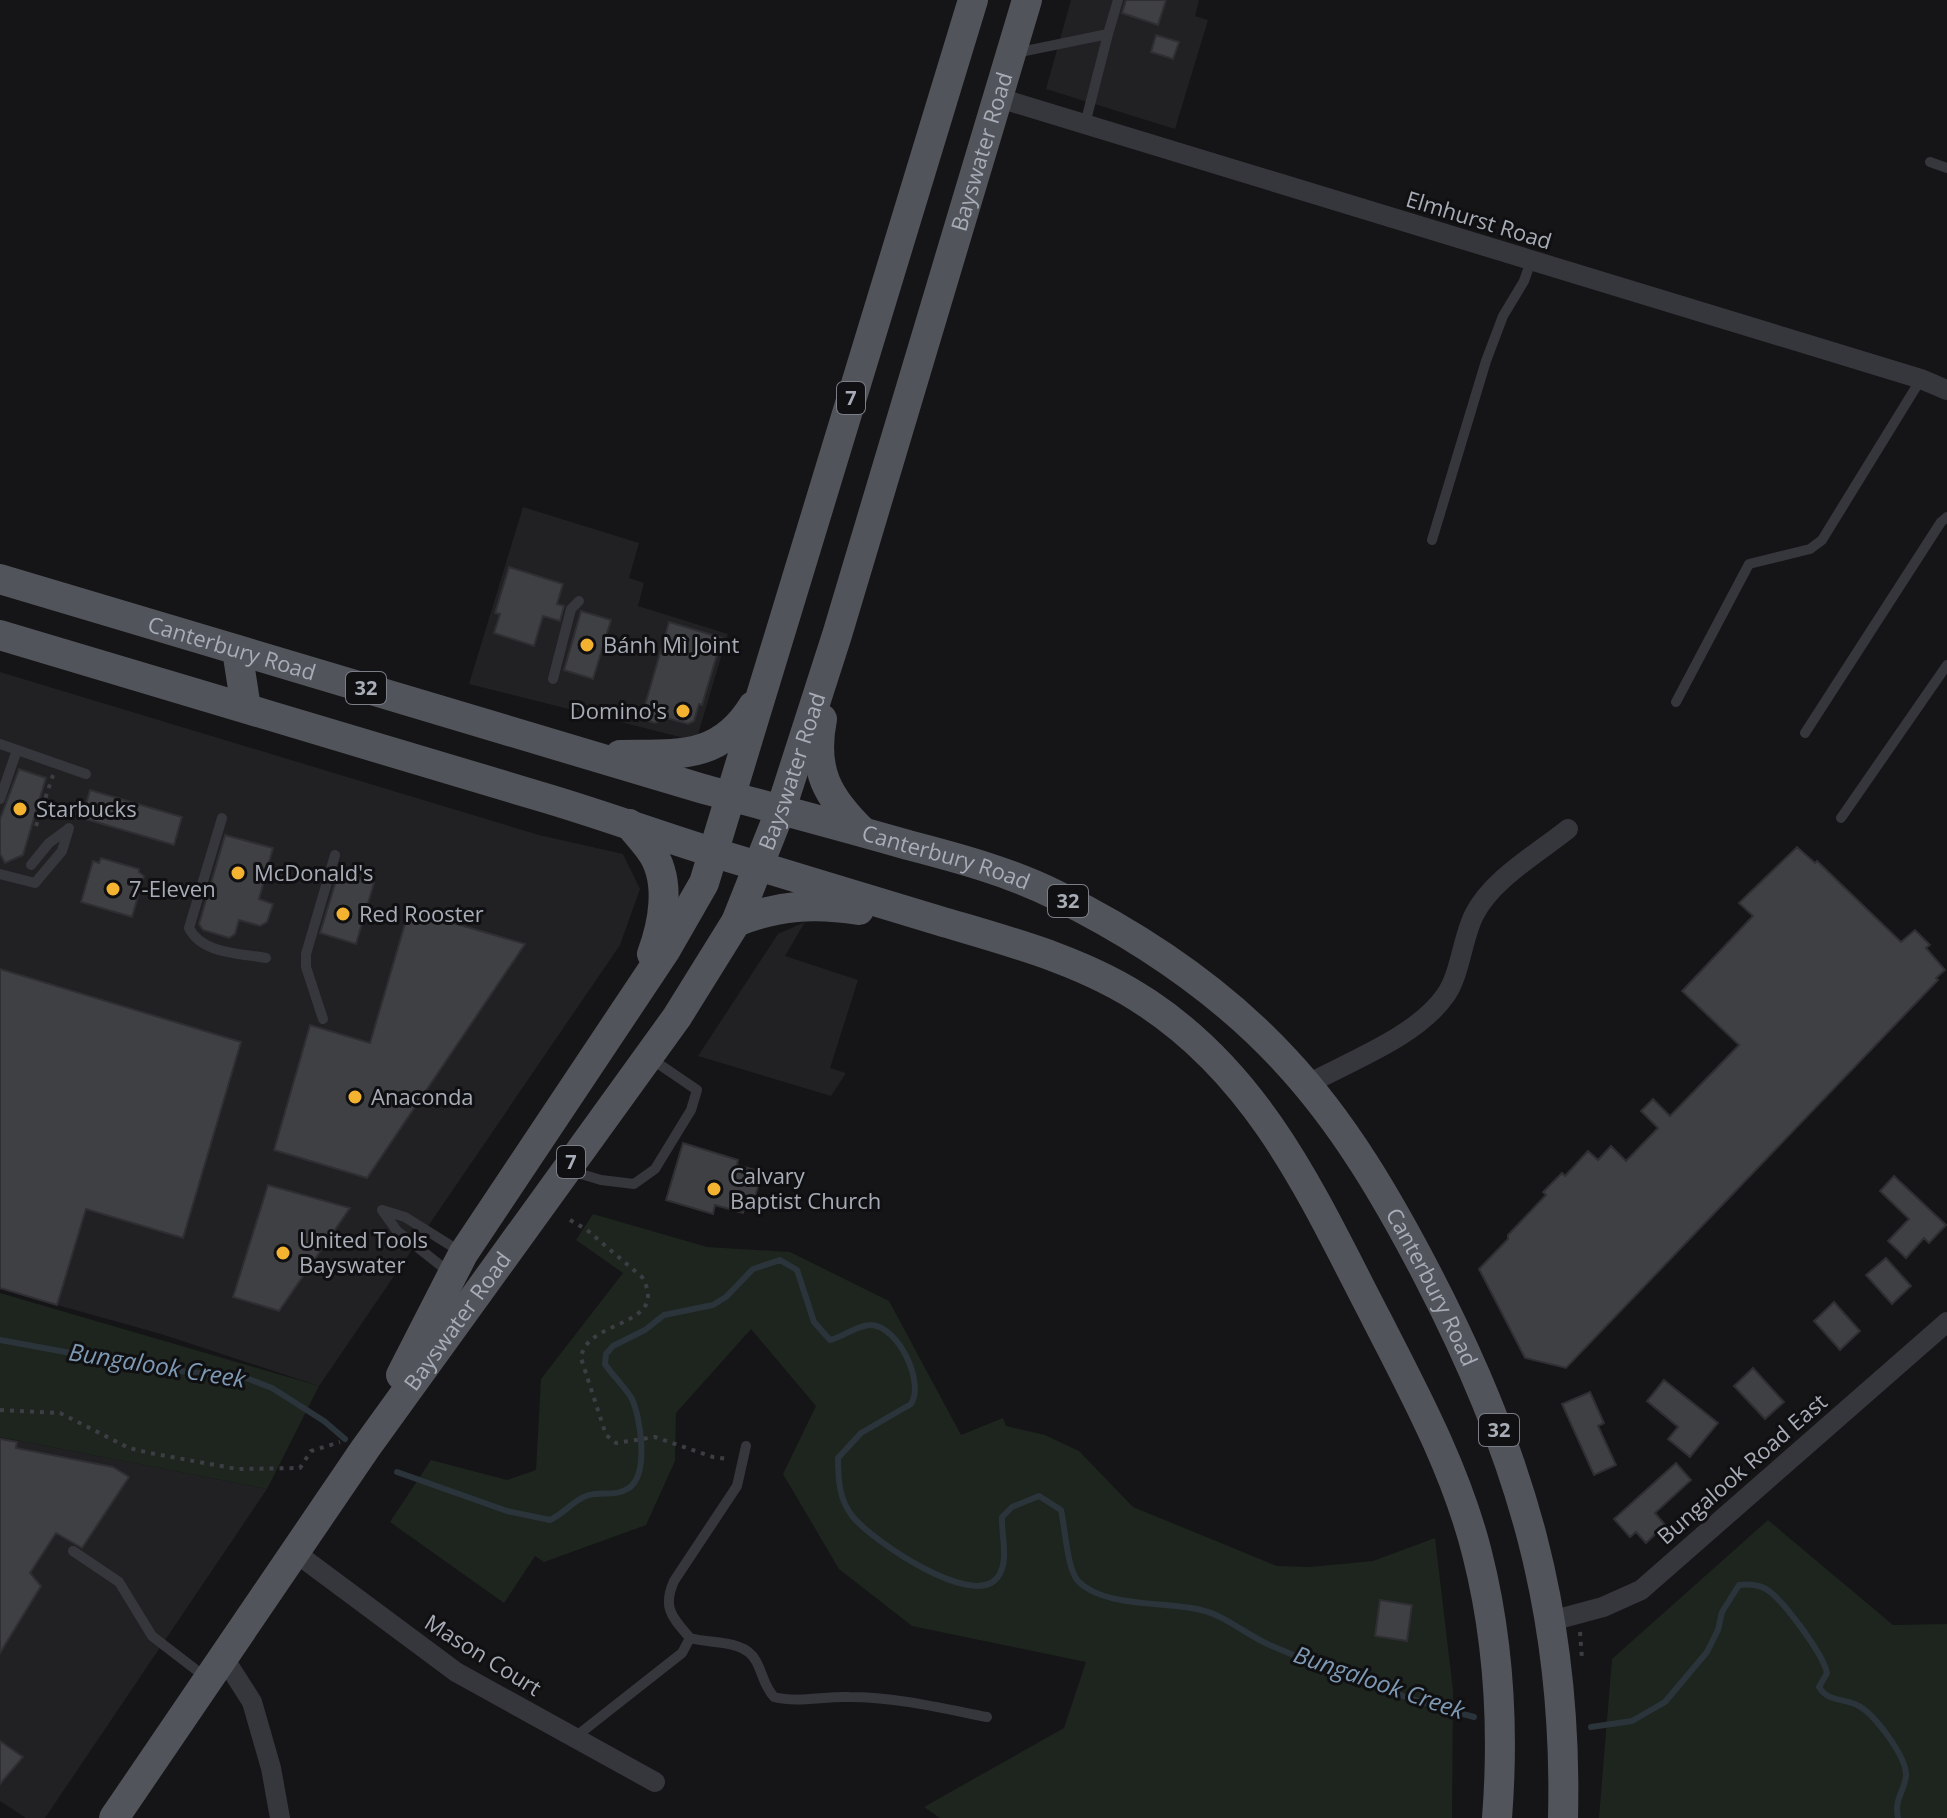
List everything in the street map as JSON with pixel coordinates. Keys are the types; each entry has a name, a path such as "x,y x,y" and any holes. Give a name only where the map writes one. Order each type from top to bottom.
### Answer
{"main road":[{"name":"Bayswater Road","path":"364,1451 457,1264 640,990 704,883 973,0"},
{"name":"Bayswater Road","path":"114,1818 364,1451 649,1057 700,983 736,922 761,866 837,635 1027,0"},
{"path":"947,84 996,97"},
{"name":"Canterbury Road","path":"0,579 732,797 1003,873 1053,893 1105,921 1151,948 1222,1000 1306,1085 1367,1166 1465,1350 1507,1450 1534,1538 1558,1663 1563,1818"},
{"name":"32","path":"0,635 1026,947 1112,981 1174,1021 1205,1047 1260,1110 1297,1168 1412,1388 1457,1490 1476,1550 1497,1663 1500,1716 1497,1818"},
{"path":"837,635 819,737 820,766 832,797 863,832"},
{"path":"233,704 237,650"},
{"path":"594,756 666,755 712,747 730,735 747,716 762,691"},
{"path":"629,824 658,864 663,890 663,910 656,945 640,990"},
{"path":"736,922 776,908 805,905 940,921"},
{"path":"1260,1110 1306,1085"},
{"path":"457,1264 483,1288"}],"street":[{"name":"Elmhurst Road","path":"996,97 1921,379 1947,390"},
{"path":"1306,1085 1425,1018 1447,994 1474,915 1489,893 1568,829"},
{"name":"Bungalook Road East","path":"1551,1621 1603,1607 1641,1590 1943,1333"},
{"name":"Mason Court","path":"296,1553 456,1672 655,1782"},
{"path":"217,1669 252,1702 271,1768 280,1818"}],"lane":[{"path":"1085,124 1118,0"},
{"path":"1009,54 1108,34"},
{"path":"1930,162 1947,168"},
{"path":"1432,540 1486,361 1503,316 1524,281 1531,261"},
{"path":"1676,702 1749,564 1810,549 1822,540 1921,379"},
{"path":"1805,733 1947,517"},
{"path":"553,679 571,609 579,601"},
{"path":"1841,818 1947,665"},
{"path":"0,744 86,774"},
{"path":"0,799 17,750"},
{"path":"222,818 189,928 194,938 208,947 266,958"},
{"path":"0,874 35,883 58,856 69,828 49,843 31,865"},
{"path":"323,1019 306,967 306,954 335,855"},
{"path":"565,1170 601,1180 634,1184 655,1169 691,1110 697,1090 649,1057"},
{"path":"382,1210 405,1217 457,1264 397,1231 382,1210"},
{"path":"746,1446 737,1486 674,1581 667,1597 668,1610 690,1638 738,1647 752,1655 767,1690 774,1697 890,1699 987,1717"},
{"path":"73,1551 119,1582 152,1636 217,1669"},
{"path":"574,1738 682,1653 690,1638"}],"path":[{"path":"36,826 53,774"},
{"path":"570,1220 587,1230 642,1277 649,1297 638,1315 598,1334 582,1349 581,1358 606,1435 611,1441 624,1444 655,1437 713,1457 743,1460"},
{"path":"0,1410 60,1413 129,1448 237,1469 300,1468 311,1451 339,1442 364,1451"}],"shaded area":[{"path":"1071,0 1199,0 1195,16 1208,20 1175,129 1046,89"},
{"path":"523,507 639,543 629,578 644,583 638,606 728,634 696,741 469,684"},
{"path":"0,672 539,835 623,854 640,889 620,945 319,1386 161,1334 0,1289"},
{"path":"805,922 785,956 858,980 830,1068 846,1073 831,1096 698,1056 778,934"},
{"path":"593,1214 707,1247 790,1252 889,1301 961,1435 1003,1418 1006,1426 1045,1435 1079,1451 1133,1507 1277,1566 1310,1567 1373,1561 1435,1538 1453,1690 1452,1818 940,1818 924,1807 1064,1728 1086,1662 912,1626 839,1569 783,1474 816,1406 751,1329 676,1413 675,1461 646,1525 544,1562 535,1556 504,1603 390,1522 431,1460 507,1480 536,1470 541,1379 623,1273 576,1240"},
{"path":"0,1293 319,1386 267,1489 0,1437"},
{"path":"0,1437 267,1489 45,1818 26,1818 0,1801"},
{"path":"1768,1520 1893,1625 1947,1624 1947,1818 1599,1818 1612,1659"}],"building":[{"path":"1126,0 1166,0 1158,25 1122,13"},
{"path":"1156,35 1179,42 1173,59 1151,52"},
{"path":"509,567 563,584 557,604 564,606 560,621 543,616 534,646 494,633 500,614 495,613"},
{"name":"Bánh Mì Joint","path":"581,611 611,620 593,679 564,670"},
{"path":"669,622 722,638 702,705 699,704 694,721 688,724 667,718 655,723 641,719"},
{"name":"Starbucks","path":"19,769 46,778 23,855 5,863 0,854 0,819"},
{"path":"90,790 182,817 174,845 82,818"},
{"name":"McDonald's","path":"225,835 273,848 259,899 273,904 267,922 260,926 239,920 235,934 229,938 203,930 199,924"},
{"path":"1797,847 1815,863 1817,861 1901,942 1915,930 1930,945 1926,948 1945,970 1566,1368 1525,1358 1479,1269 1562,1173 1565,1176 1588,1151 1598,1160 1611,1146 1626,1161 1658,1128 1641,1111 1653,1099 1670,1116 1739,1045 1682,991 1753,916 1739,903"},
{"name":"7-Eleven","path":"101,858 139,869 144,876 132,917 81,902 93,861 99,863"},
{"name":"Red Rooster","path":"339,871 374,883 356,944 320,933"},
{"name":"Anaconda","path":"409,910 525,944 367,1178 274,1150 310,1025 370,1043"},
{"path":"0,969 241,1042 183,1238 86,1209 57,1305 0,1288"},
{"name":"Calvary Baptist Church","path":"683,1143 738,1160 737,1165 762,1172 753,1204 746,1202 743,1213 715,1205 713,1214 666,1200"},
{"path":"1894,1176 1946,1225 1929,1243 1924,1238 1906,1258 1888,1241 1909,1219 1880,1191"},
{"name":"United Tools Bayswater","path":"268,1185 350,1208 279,1311 233,1297"},
{"path":"1886,1258 1911,1286 1892,1304 1866,1275"},
{"path":"1834,1302 1860,1331 1840,1350 1814,1321"},
{"path":"1753,1368 1784,1402 1765,1419 1734,1386"},
{"path":"1664,1380 1718,1423 1690,1457 1668,1439 1678,1427 1647,1401"},
{"path":"1590,1392 1604,1423 1598,1426 1616,1465 1594,1475 1562,1404"},
{"path":"0,1439 17,1442 16,1448 113,1467 129,1477 82,1548 56,1533 30,1573 41,1586 0,1653"},
{"path":"1676,1463 1691,1480 1655,1513 1665,1525 1646,1543 1636,1532 1630,1537 1614,1519"},
{"path":"1380,1600 1412,1605 1407,1641 1375,1636"},
{"path":"0,1741 23,1757 0,1784"}],"waterway":[{"name":"Bungalook Creek","path":"397,1472 507,1511 550,1520 586,1496 618,1493 629,1488 635,1481 641,1459 638,1419 632,1399 605,1364 606,1354 613,1346 645,1330 664,1315 713,1305 726,1297 753,1269 780,1260 797,1270 814,1322 830,1340 860,1327 871,1325 881,1328 899,1345 912,1370 914,1394 911,1404 861,1433 838,1458 840,1489 848,1510 880,1541 900,1555 945,1578 967,1585 984,1585 1001,1572 1004,1549 1002,1517 1012,1507 1039,1496 1061,1510 1071,1567 1078,1581 1089,1590 1119,1600 1201,1610 1228,1621 1263,1642 1321,1666 1397,1694 1474,1717"},
{"name":"Bungalook Creek","path":"0,1340 152,1368 246,1378 272,1388 324,1421 345,1439"},
{"name":"Bungalook Creek","path":"1591,1727 1632,1721 1665,1702 1707,1652 1718,1630 1722,1612 1739,1585 1758,1586 1780,1602 1818,1653 1827,1673 1819,1687 1823,1692 1864,1710 1895,1747 1906,1776 1898,1801 1898,1818"}],"place":[{"name":"Bánh Mì Joint","path":"587,645"},
{"name":"Domino's","path":"683,711"},
{"name":"Starbucks","path":"20,809"},
{"name":"McDonald's","path":"238,873"},
{"name":"7-Eleven","path":"113,889"},
{"name":"Red Rooster","path":"343,914"},
{"name":"Anaconda","path":"355,1097"},
{"name":"Calvary Baptist Church","path":"714,1189"},
{"name":"United Tools Bayswater","path":"283,1253"}]}
